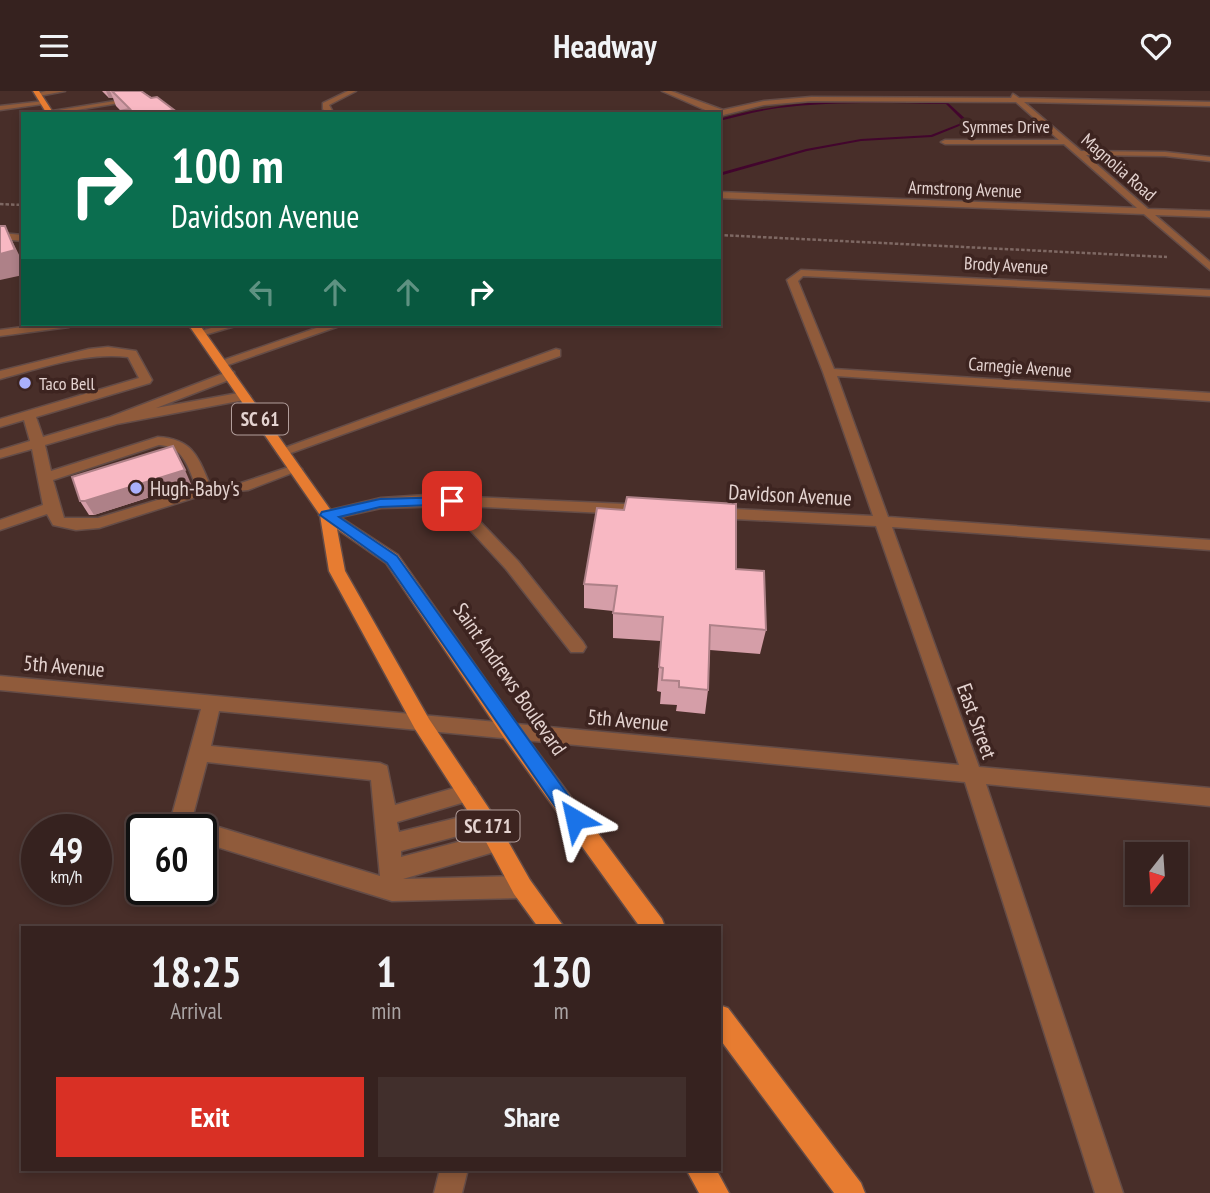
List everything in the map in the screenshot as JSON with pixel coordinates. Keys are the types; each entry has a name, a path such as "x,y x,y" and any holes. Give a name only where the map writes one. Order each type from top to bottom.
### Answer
{"main road":[{"path":"37,93 50,112"},
{"name":"Saint Andrews Boulevard","path":"197,328 327,515 392,559 511,732 653,926"},
{"name":"Saint Andrews Boulevard","path":"327,515 337,571 422,724 485,820 522,887 551,926"},
{"path":"721,1020 851,1193"},
{"path":"702,1171 715,1193"}],"street":[{"path":"37,93 62,91"},
{"path":"329,112 324,108 325,104 353,91"},
{"path":"665,91 717,112"},
{"name":"Magnolia Road","path":"1008,91 1210,267"},
{"path":"54,112 93,101 145,99"},
{"path":"721,113 760,103 810,99 1016,99 1210,104"},
{"path":"0,108 43,102"},
{"name":"Symmes Drive","path":"945,142 1068,142"},
{"path":"1080,153 1165,154 1210,159"},
{"name":"Armstrong Avenue","path":"721,195 1210,214"},
{"path":"0,236 21,238"},
{"name":"Brody Avenue","path":"801,273 1210,293"},
{"name":"East Street","path":"801,273 792,281 828,372 972,774 1109,1193"},
{"path":"0,333 54,326"},
{"path":"197,328 216,326"},
{"path":"290,326 298,336"},
{"path":"221,363 332,326"},
{"path":"0,375 108,351 132,354 146,380 0,423"},
{"path":"283,451 556,353"},
{"name":"Carnegie Avenue","path":"828,372 1210,397"},
{"path":"0,454 115,420 230,375"},
{"path":"115,420 244,396"},
{"path":"29,415 38,443 51,507 58,522 76,525 99,523 205,490 243,487 295,469"},
{"path":"46,477 158,441 171,440 178,442 186,450 205,490"},
{"path":"327,515 380,503 452,501 659,511"},
{"path":"452,501 512,565 577,647"},
{"path":"0,525 51,507"},
{"name":"Davidson Avenue","path":"700,512 880,520 1210,545"},
{"name":"5th Avenue","path":"0,683 1210,797"},
{"path":"183,814 212,703"},
{"path":"199,753 380,772 392,880"},
{"path":"387,816 468,793"},
{"path":"390,844 485,820"},
{"path":"217,836 392,880 522,887"},
{"path":"392,880 496,842"},
{"path":"448,1193 454,1171"}],"path":[{"path":"0,204 21,205"},
{"path":"721,235 1200,259"}],"building":[{"path":"112,91 141,91 151,98 157,97 174,110 113,112 130,109"},
{"path":"0,226 5,226 15,250 0,254"},
{"path":"173,446 185,470 80,501 72,477"},
{"path":"627,497 736,504 736,569 764,571 766,630 710,625 708,690 679,687 679,681 662,680 663,668 659,667 663,617 613,613 617,586 584,584 597,508 624,510"}],"waterway":[{"path":"721,119 775,107 861,102 947,103 967,122 932,136 861,140 806,150 721,174"}],"place":[{"name":"Taco Bell","path":"25,383"},
{"name":"Hugh-Baby's","path":"136,488"}],"route":[{"path":"452,501 380,503 327,515 392,559 511,732 575,819"}]}
